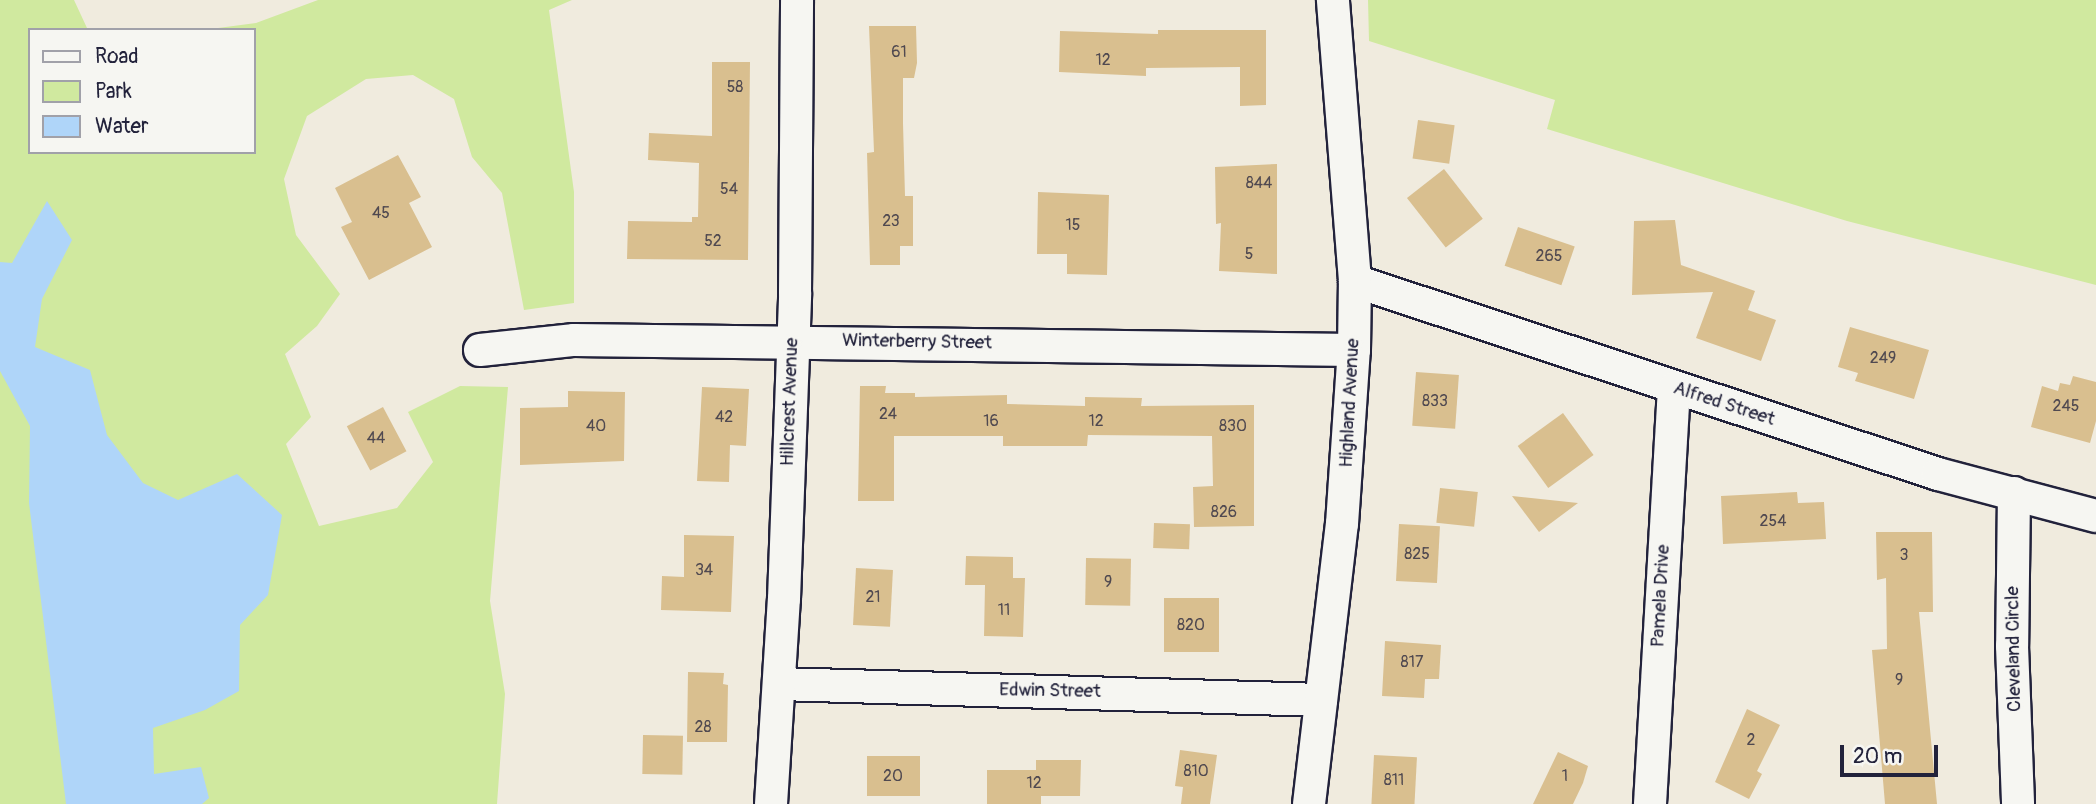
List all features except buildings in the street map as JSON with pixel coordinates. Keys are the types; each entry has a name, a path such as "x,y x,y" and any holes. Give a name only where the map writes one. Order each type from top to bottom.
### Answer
{"street":[{"name":"Hillcrest Avenue","path":"771,804 779,684 791,341 797,0"},
{"name":"Highland Avenue","path":"1310,804 1342,524 1354,350 1355,281 1333,0"},
{"name":"Alfred Street","path":"1355,281 1674,389 1938,474 2096,516"},
{"name":"Winterberry Street","path":"481,350 574,340 1354,350"},
{"name":"Pamela Drive","path":"1650,804 1674,389"},
{"name":"Cleveland Circle","path":"2014,494 2012,646 2018,804"},
{"name":"Edwin Street","path":"779,684 1321,701"}],"green space":[{"path":"0,0 74,0 87,28 28,28 28,154 256,154 256,28 218,28 256,23 318,0 572,0 549,10 574,192 574,303 524,310 502,193 472,157 454,99 413,75 366,79 307,116 284,179 296,235 340,294 317,326 285,354 311,417 286,444 319,526 397,508 433,462 408,412 460,386 508,387 490,601 505,694 497,804 0,804"},
{"path":"1368,0 2096,0 2096,285 1847,221 1547,129 1555,100 1369,41"}],"water":[{"path":"47,201 72,240 42,299 35,347 90,370 107,435 143,483 178,500 237,474 282,515 268,595 240,625 239,691 205,710 153,728 154,774 201,767 209,798 202,804 66,804 29,503 30,426 0,371 0,262 12,263"}]}
